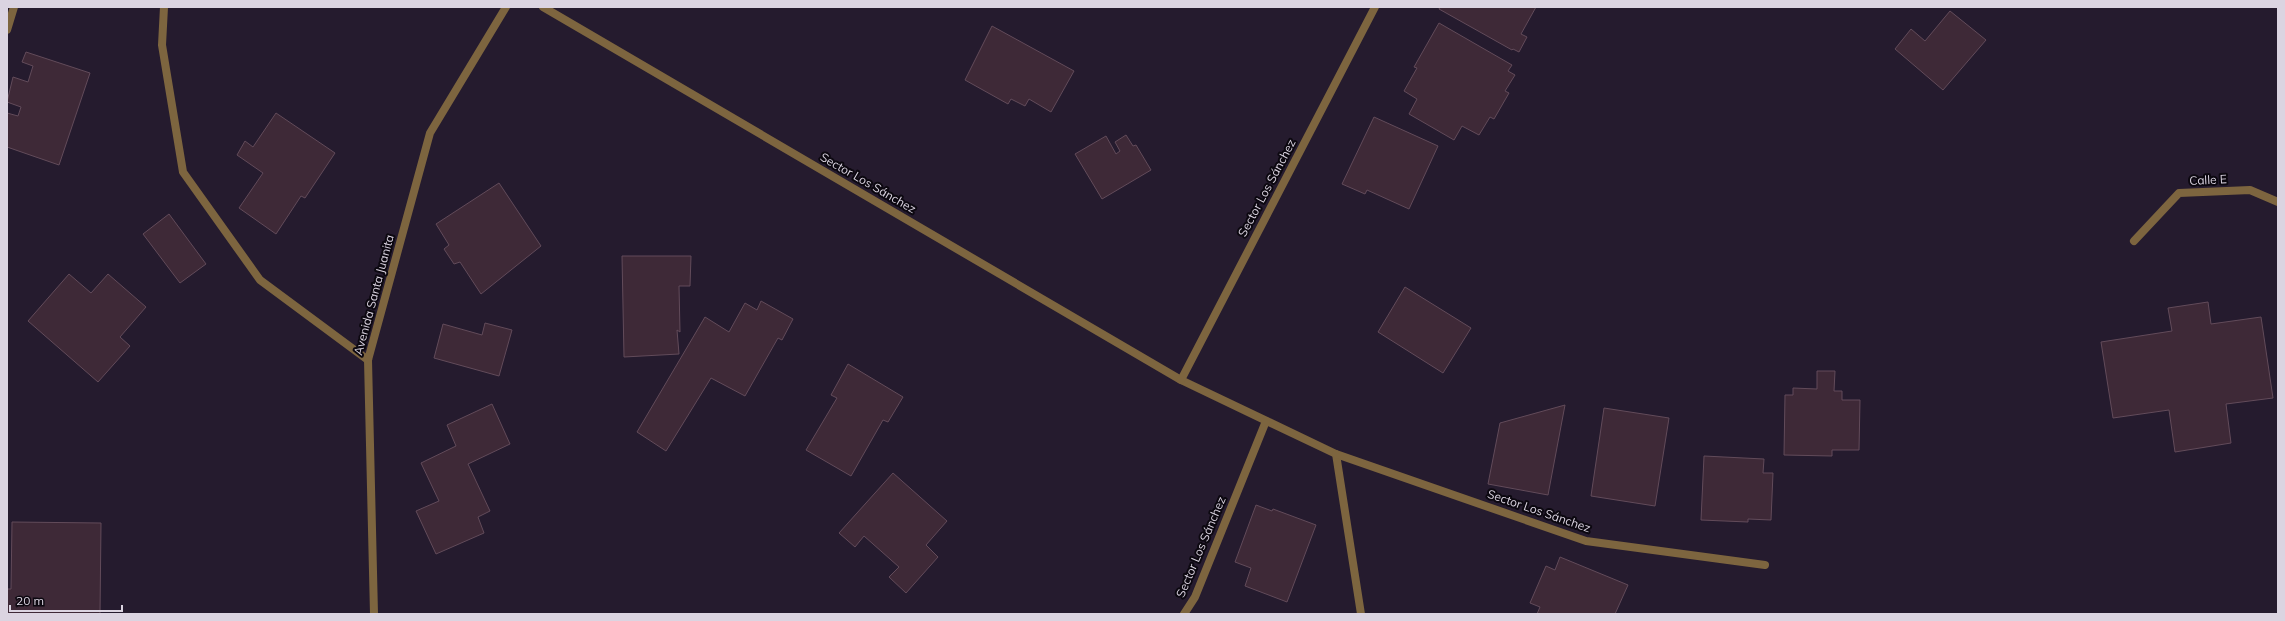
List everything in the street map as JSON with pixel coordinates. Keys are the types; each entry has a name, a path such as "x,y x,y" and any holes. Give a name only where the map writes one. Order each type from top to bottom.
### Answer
{"street":[{"path":"7,30 14,7"},
{"path":"164,7 162,45 183,172 260,280 368,360"},
{"name":"Avenida Santa Juanita","path":"374,614 368,360 430,133 506,7"},
{"name":"Sector Los Sánchez","path":"544,7 1181,380 1336,454 1586,541 1765,565"},
{"name":"Sector Los Sánchez","path":"1181,380 1375,7"},
{"name":"Calle E","path":"2134,241 2179,193 2250,190 2278,202"},
{"name":"Sector Los Sánchez","path":"1184,614 1195,597 1266,421"},
{"path":"1336,454 1361,614"}],"building":[{"path":"1440,7 1536,7 1521,34 1527,37 1519,52 1513,49 1512,50 1439,9"},
{"path":"1950,11 1986,40 1943,90 1895,49 1911,29 1925,41"},
{"path":"1439,23 1512,65 1508,71 1515,75 1505,91 1509,93 1494,119 1490,117 1479,135 1462,126 1454,140 1409,114 1417,99 1404,91 1417,68 1414,67"},
{"path":"992,26 1074,71 1051,112 1029,99 1025,106 1011,99 1008,104 965,80"},
{"path":"26,52 90,73 59,165 7,147 7,113 18,116 21,107 7,102 13,77 28,82 33,66 22,62"},
{"path":"276,113 335,153 305,198 301,196 276,234 239,208 263,173 237,155 245,141 253,147"},
{"path":"1374,117 1438,146 1409,209 1367,190 1365,194 1342,184"},
{"path":"1126,135 1133,146 1136,145 1151,170 1102,199 1075,154 1106,136 1116,154 1120,151 1115,142"},
{"path":"499,183 541,246 481,294 460,262 454,264 444,249 449,245 436,224"},
{"path":"169,214 206,264 180,283 143,234"},
{"path":"622,256 691,256 690,286 679,286 680,332 677,330 679,354 624,357"},
{"path":"69,274 91,293 108,274 146,307 120,337 130,346 98,382 28,321"},
{"path":"1405,287 1471,328 1443,373 1378,332"},
{"path":"761,301 793,319 782,340 778,338 745,396 711,378 666,451 637,432 705,317 729,332 745,303 757,310"},
{"path":"2208,302 2211,324 2261,317 2273,398 2226,404 2231,443 2175,452 2169,410 2113,418 2101,342 2172,331 2168,308"},
{"path":"485,323 512,330 499,376 434,358 443,324 482,335"},
{"path":"848,364 903,397 888,422 883,420 851,476 806,450 837,398 831,395"},
{"path":"1817,371 1835,371 1834,391 1842,391 1842,400 1860,400 1859,450 1832,450 1832,456 1784,455 1785,395 1793,395 1793,388 1817,389"},
{"path":"492,404 510,444 468,464 490,511 478,517 484,533 436,554 416,511 439,501 421,463 456,446 447,425"},
{"path":"1565,405 1548,495 1488,484 1500,423"},
{"path":"1604,408 1669,418 1655,506 1591,496"},
{"path":"1704,456 1764,459 1763,473 1773,473 1771,520 1748,519 1748,522 1701,520"},
{"path":"893,473 947,521 926,545 938,557 906,593 889,577 899,567 864,536 855,547 839,533"},
{"path":"1256,505 1272,511 1273,509 1316,525 1287,602 1245,586 1251,568 1235,562"},
{"path":"12,522 101,523 100,614 7,614 7,589 11,589"},
{"path":"1560,557 1628,585 1615,614 1537,614 1540,607 1530,603 1546,566 1555,570"}]}
